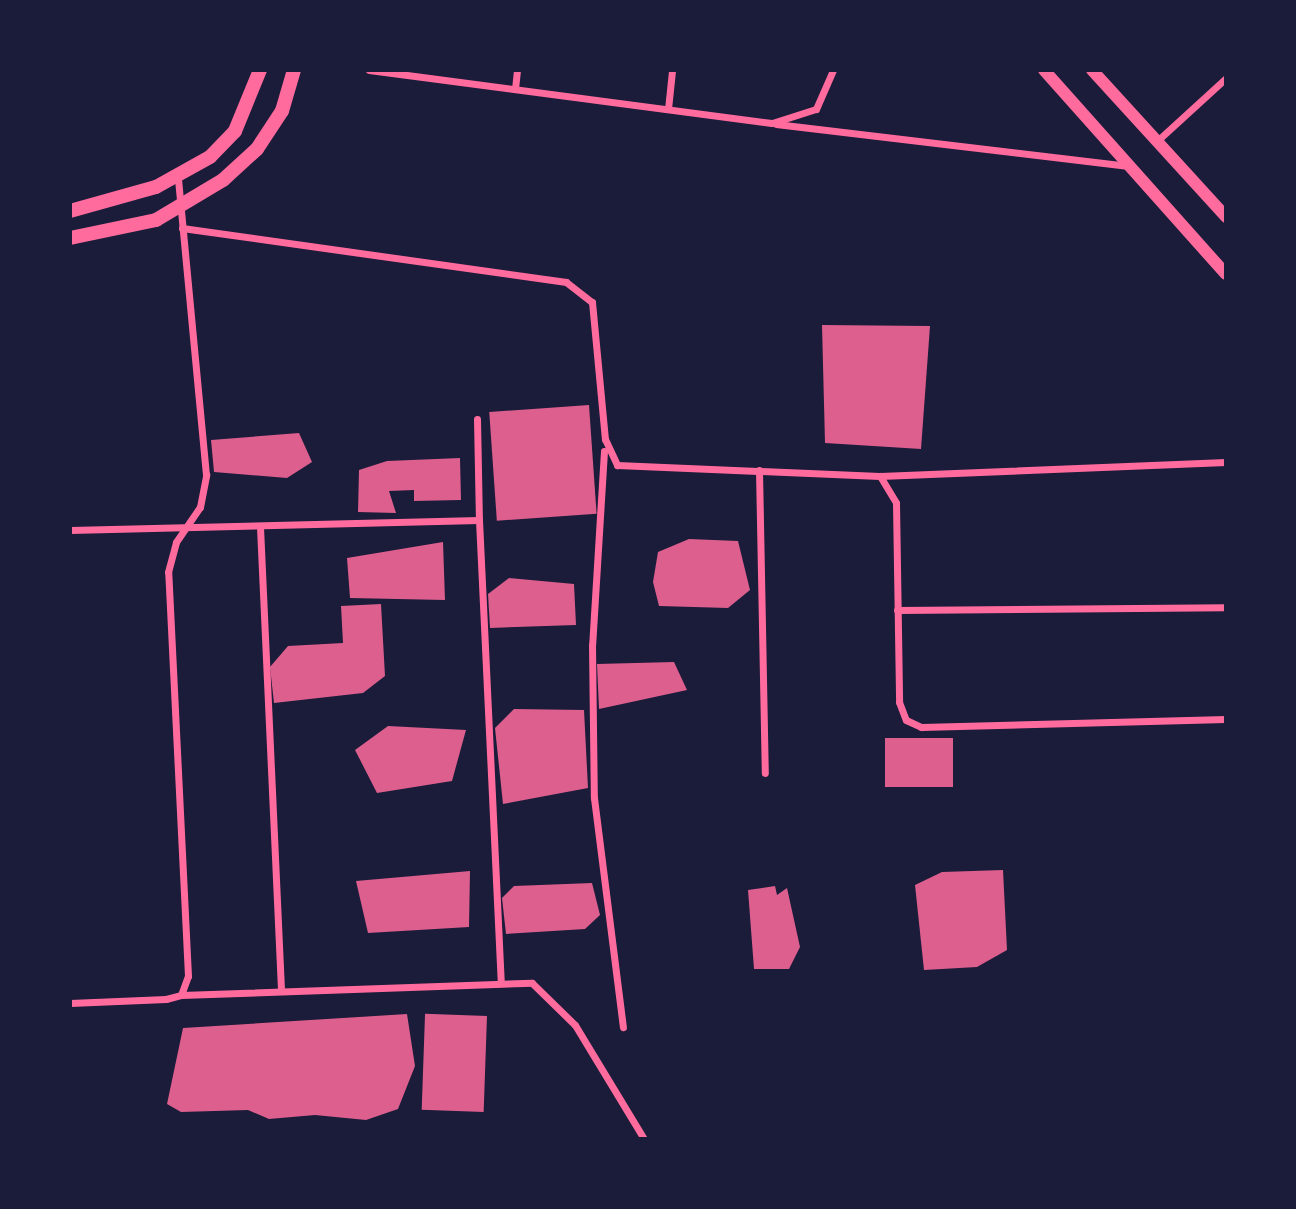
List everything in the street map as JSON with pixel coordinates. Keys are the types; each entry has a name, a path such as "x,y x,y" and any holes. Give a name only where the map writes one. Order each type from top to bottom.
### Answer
{"main road":[{"path":"70,211 178,178 235,131 260,70"},
{"path":"70,238 179,210 257,149 282,111 294,70"}],"street":[{"path":"369,70 1129,166"},
{"path":"515,89 517,70"},
{"path":"668,109 672,70"},
{"path":"772,123 816,109 833,70"},
{"path":"1044,70 1226,274"},
{"path":"1092,70 1226,217"},
{"path":"1157,141 1226,78"},
{"path":"178,178 206,475 200,507 187,526 168,572 188,976 181,995"},
{"path":"182,228 566,282 592,302 605,439 592,645 594,798 624,1027"},
{"path":"477,419 479,520 501,981"},
{"path":"605,439 617,466 880,476 1226,463"},
{"path":"759,470 765,773"},
{"path":"880,476 896,503 898,702 906,720 921,727 1226,719"},
{"path":"70,530 479,520"},
{"path":"260,527 281,990"},
{"path":"897,610 1226,607"},
{"path":"70,1003 281,990 501,981 532,984 552,997 644,1139"}],"building":[{"path":"822,325 930,326 921,449 825,443"},
{"path":"589,405 597,514 497,521 489,412"},
{"path":"299,433 312,462 287,478 214,472 211,440"},
{"path":"460,458 461,500 414,501 414,490 389,491 396,513 358,512 359,470 387,461"},
{"path":"689,539 738,541 750,590 728,608 659,606 653,582 658,552"},
{"path":"443,542 445,600 350,598 347,558"},
{"path":"509,578 574,584 576,625 490,628 488,594"},
{"path":"381,604 385,676 363,693 274,703 270,667 288,646 343,643 341,606"},
{"path":"674,662 687,690 599,709 597,664"},
{"path":"514,709 584,710 588,788 503,804 495,728"},
{"path":"388,726 466,730 452,781 377,793 355,750"},
{"path":"885,738 953,738 953,787 885,787"},
{"path":"1003,870 1007,950 977,967 924,970 915,885 942,872"},
{"path":"470,871 469,927 368,933 356,881"},
{"path":"592,883 600,915 585,929 506,934 502,898 514,886"},
{"path":"775,886 777,895 787,888 800,947 789,969 754,969 748,890"},
{"path":"407,1014 415,1066 398,1109 366,1120 315,1115 269,1119 248,1110 181,1112 167,1104 183,1028"},
{"path":"425,1014 487,1016 484,1112 422,1110"}]}
